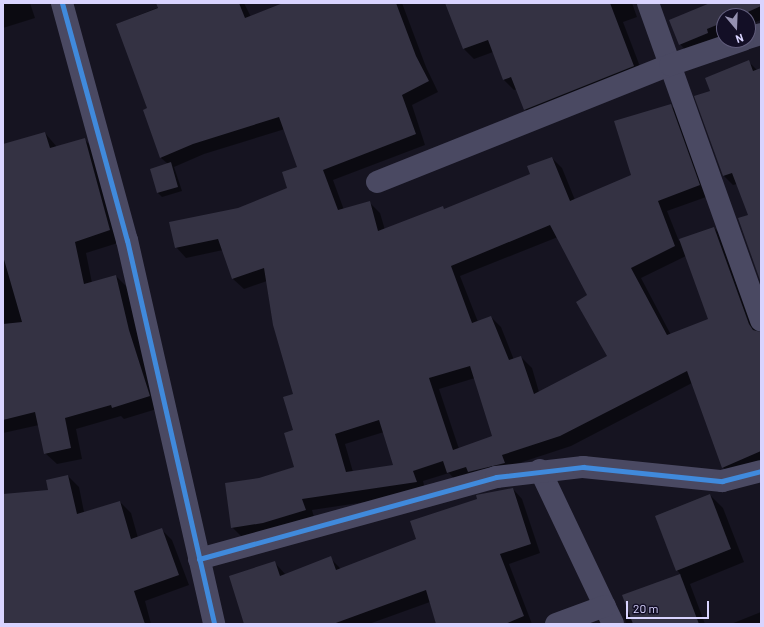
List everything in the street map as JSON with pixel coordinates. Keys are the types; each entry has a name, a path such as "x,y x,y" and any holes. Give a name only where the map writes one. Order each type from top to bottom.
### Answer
{"street":[{"path":"62,3 126,240 214,624"},
{"path":"648,3 761,320"},
{"path":"378,182 670,65 720,48"},
{"path":"199,559 496,477 540,470 583,468 722,481 761,471"},
{"path":"540,470 609,615 556,624"}],"building":[{"path":"156,3 239,3 245,18 283,3 396,3 416,56 429,81 402,95 416,134 323,170 338,210 370,201 378,231 443,206 444,209 530,174 527,166 552,157 570,201 631,175 614,121 671,104 700,185 658,201 675,246 631,268 667,335 708,319 679,239 714,227 749,324 753,330 761,332 761,451 722,468 687,371 560,436 502,455 505,463 468,472 466,467 447,473 443,461 413,471 417,482 302,499 306,510 263,523 231,528 225,483 259,478 294,467 284,433 293,430 283,397 293,394 273,325 264,268 232,279 218,239 175,248 169,222 238,208 287,188 282,172 297,167 279,117 193,144 160,158 143,110 147,108 116,24 158,8","holes":["550,225 587,295 576,302 607,356 534,394 521,356 509,360 491,316 472,323 451,266","470,366 492,436 453,450 429,378","379,420 393,465 346,472 335,434"]},
{"path":"445,3 610,3 634,66 524,110 511,77 503,80 488,40 463,49"},
{"path":"710,3 761,3 761,6 756,8 716,8 716,25 707,29 708,33 679,45 669,20"},
{"path":"749,60 753,71 761,68 761,283 738,218 748,215 732,173 723,176 694,96 710,91 705,78"},
{"path":"45,132 50,148 85,138 110,230 75,242 84,284 116,275 129,330 150,396 112,408 111,405 65,418 71,448 44,454 35,412 3,420 3,324 22,322 3,256 3,144"},
{"path":"171,162 178,187 157,193 150,169"},
{"path":"68,475 77,514 120,501 131,539 162,528 179,575 134,591 145,624 3,624 3,494 48,490 46,480"},
{"path":"513,488 531,544 500,554 524,616 505,624 436,624 426,590 333,624 244,624 229,576 275,561 280,576 331,556 336,570 416,539 410,521 477,499 476,495"},
{"path":"710,494 731,549 676,571 655,516"},
{"path":"680,574 699,624 633,624 622,595"}],"cycle path":[{"path":"62,3 127,240 214,624"},
{"path":"199,559 496,477 583,467 722,481 761,471"}]}
